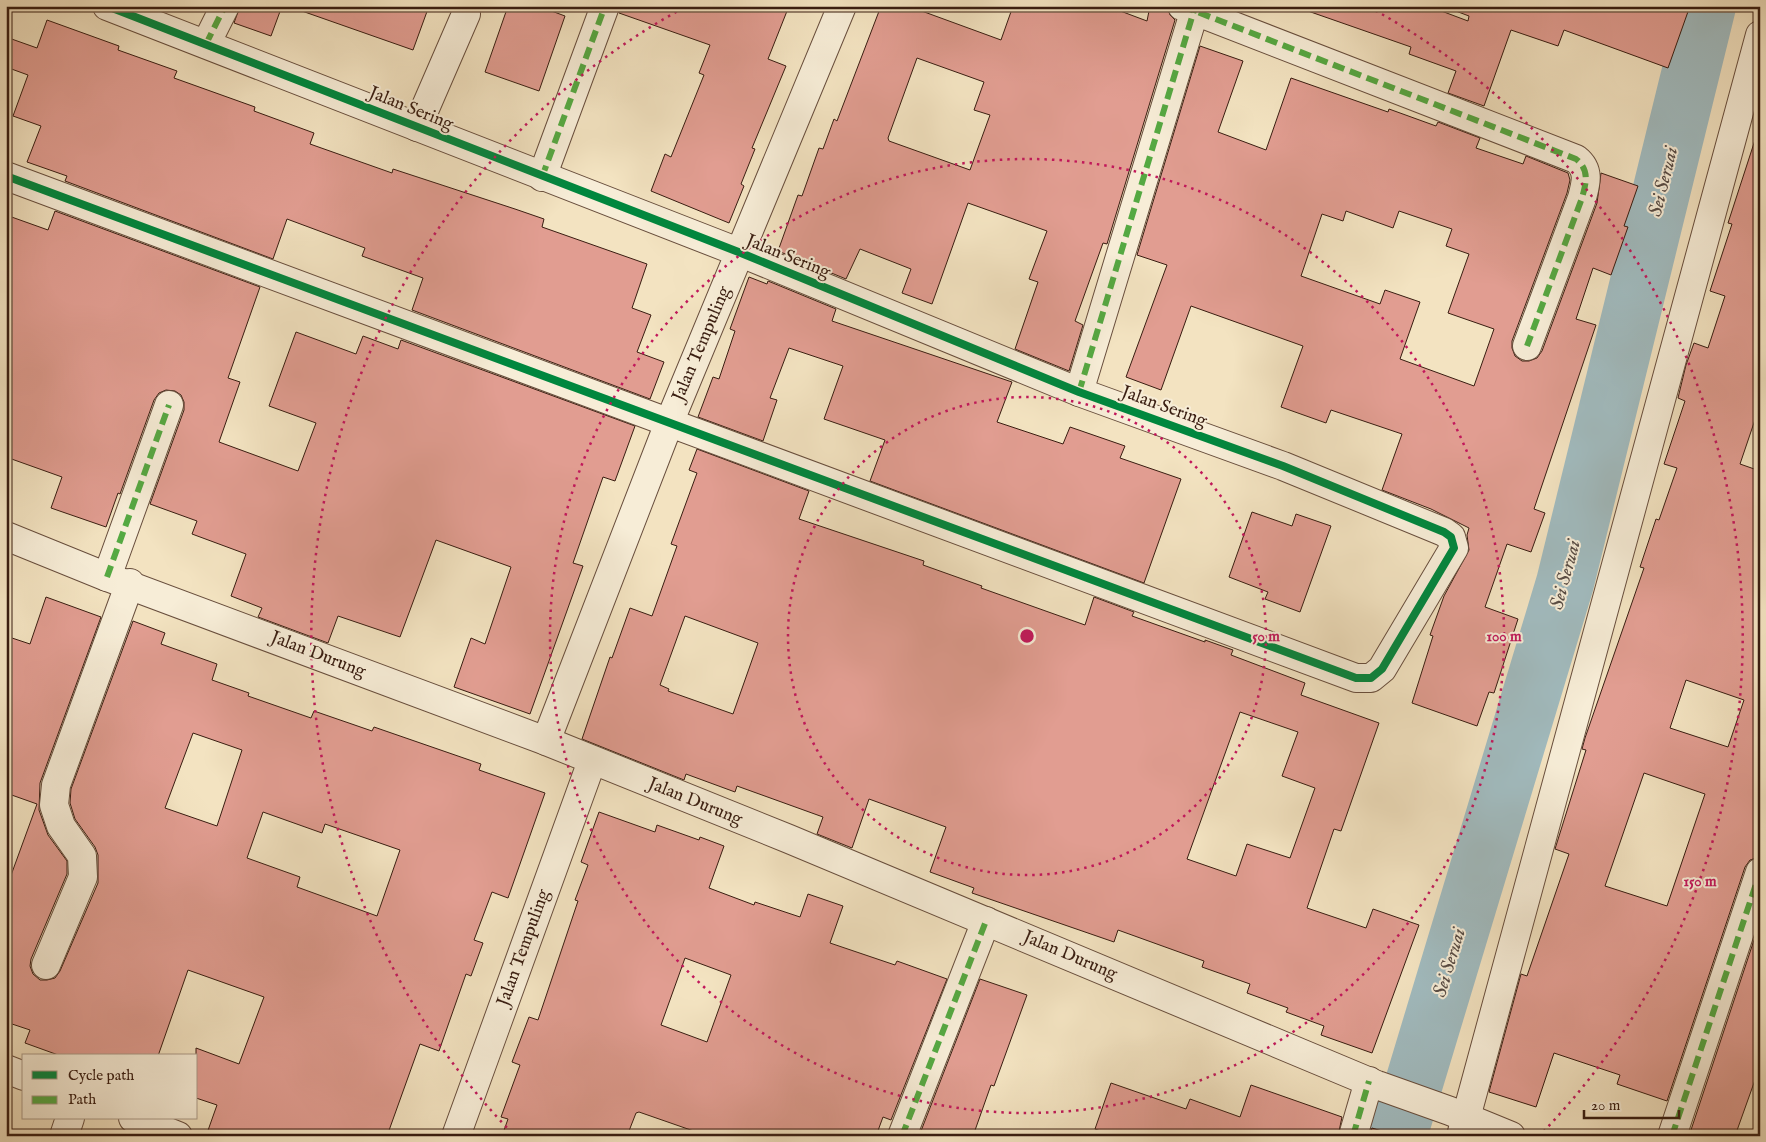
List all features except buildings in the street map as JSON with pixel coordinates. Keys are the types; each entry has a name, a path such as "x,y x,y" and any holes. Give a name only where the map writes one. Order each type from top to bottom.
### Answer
{"street":[{"name":"Jalan Sering","path":"107,6 542,178 741,253 1079,392 1283,466 1444,532 1454,542 1454,548 1449,560 1382,669 1371,678 1356,678 669,423"},
{"path":"206,44 225,6"},
{"path":"542,178 604,6"},
{"name":"Jalan Tempuling","path":"546,741 669,423 842,6"},
{"path":"1079,392 1190,8 1576,159 1582,163 1587,175 1582,198 1527,346"},
{"path":"417,128 466,14"},
{"path":"1459,1121 1760,35"},
{"path":"6,176 669,423"},
{"path":"46,965 83,877 82,856 61,826 54,805 56,785 169,405"},
{"name":"Jalan Durung","path":"6,536 546,741 986,921 1373,1083 1459,1121 1511,1136"},
{"name":"Jalan Tempuling","path":"456,1136 592,761"},
{"path":"1672,1136 1760,872"},
{"path":"902,1136 986,921"},
{"path":"6,1069 22,1075"},
{"path":"1352,1136 1373,1083"},
{"path":"64,1136 69,1120"},
{"path":"138,1120 178,1136"}],"waterway":[{"name":"Sei Seruai","path":"1398,1136 1565,583 1707,6"}],"marked path":[{"path":"206,44 225,6"},
{"path":"542,177 605,6"},
{"path":"1182,6 1576,159 1585,172 1585,187 1527,346"},
{"path":"1079,392 1195,7"},
{"path":"107,577 169,405"},
{"path":"1672,1136 1760,872"},
{"path":"902,1136 986,921"},
{"path":"1353,1136 1369,1081"}],"cycle path":[{"path":"6,176 1356,678 1371,678 1382,669 1454,548 1451,537 1444,532 1283,466 1079,392 741,253 107,6"}]}
